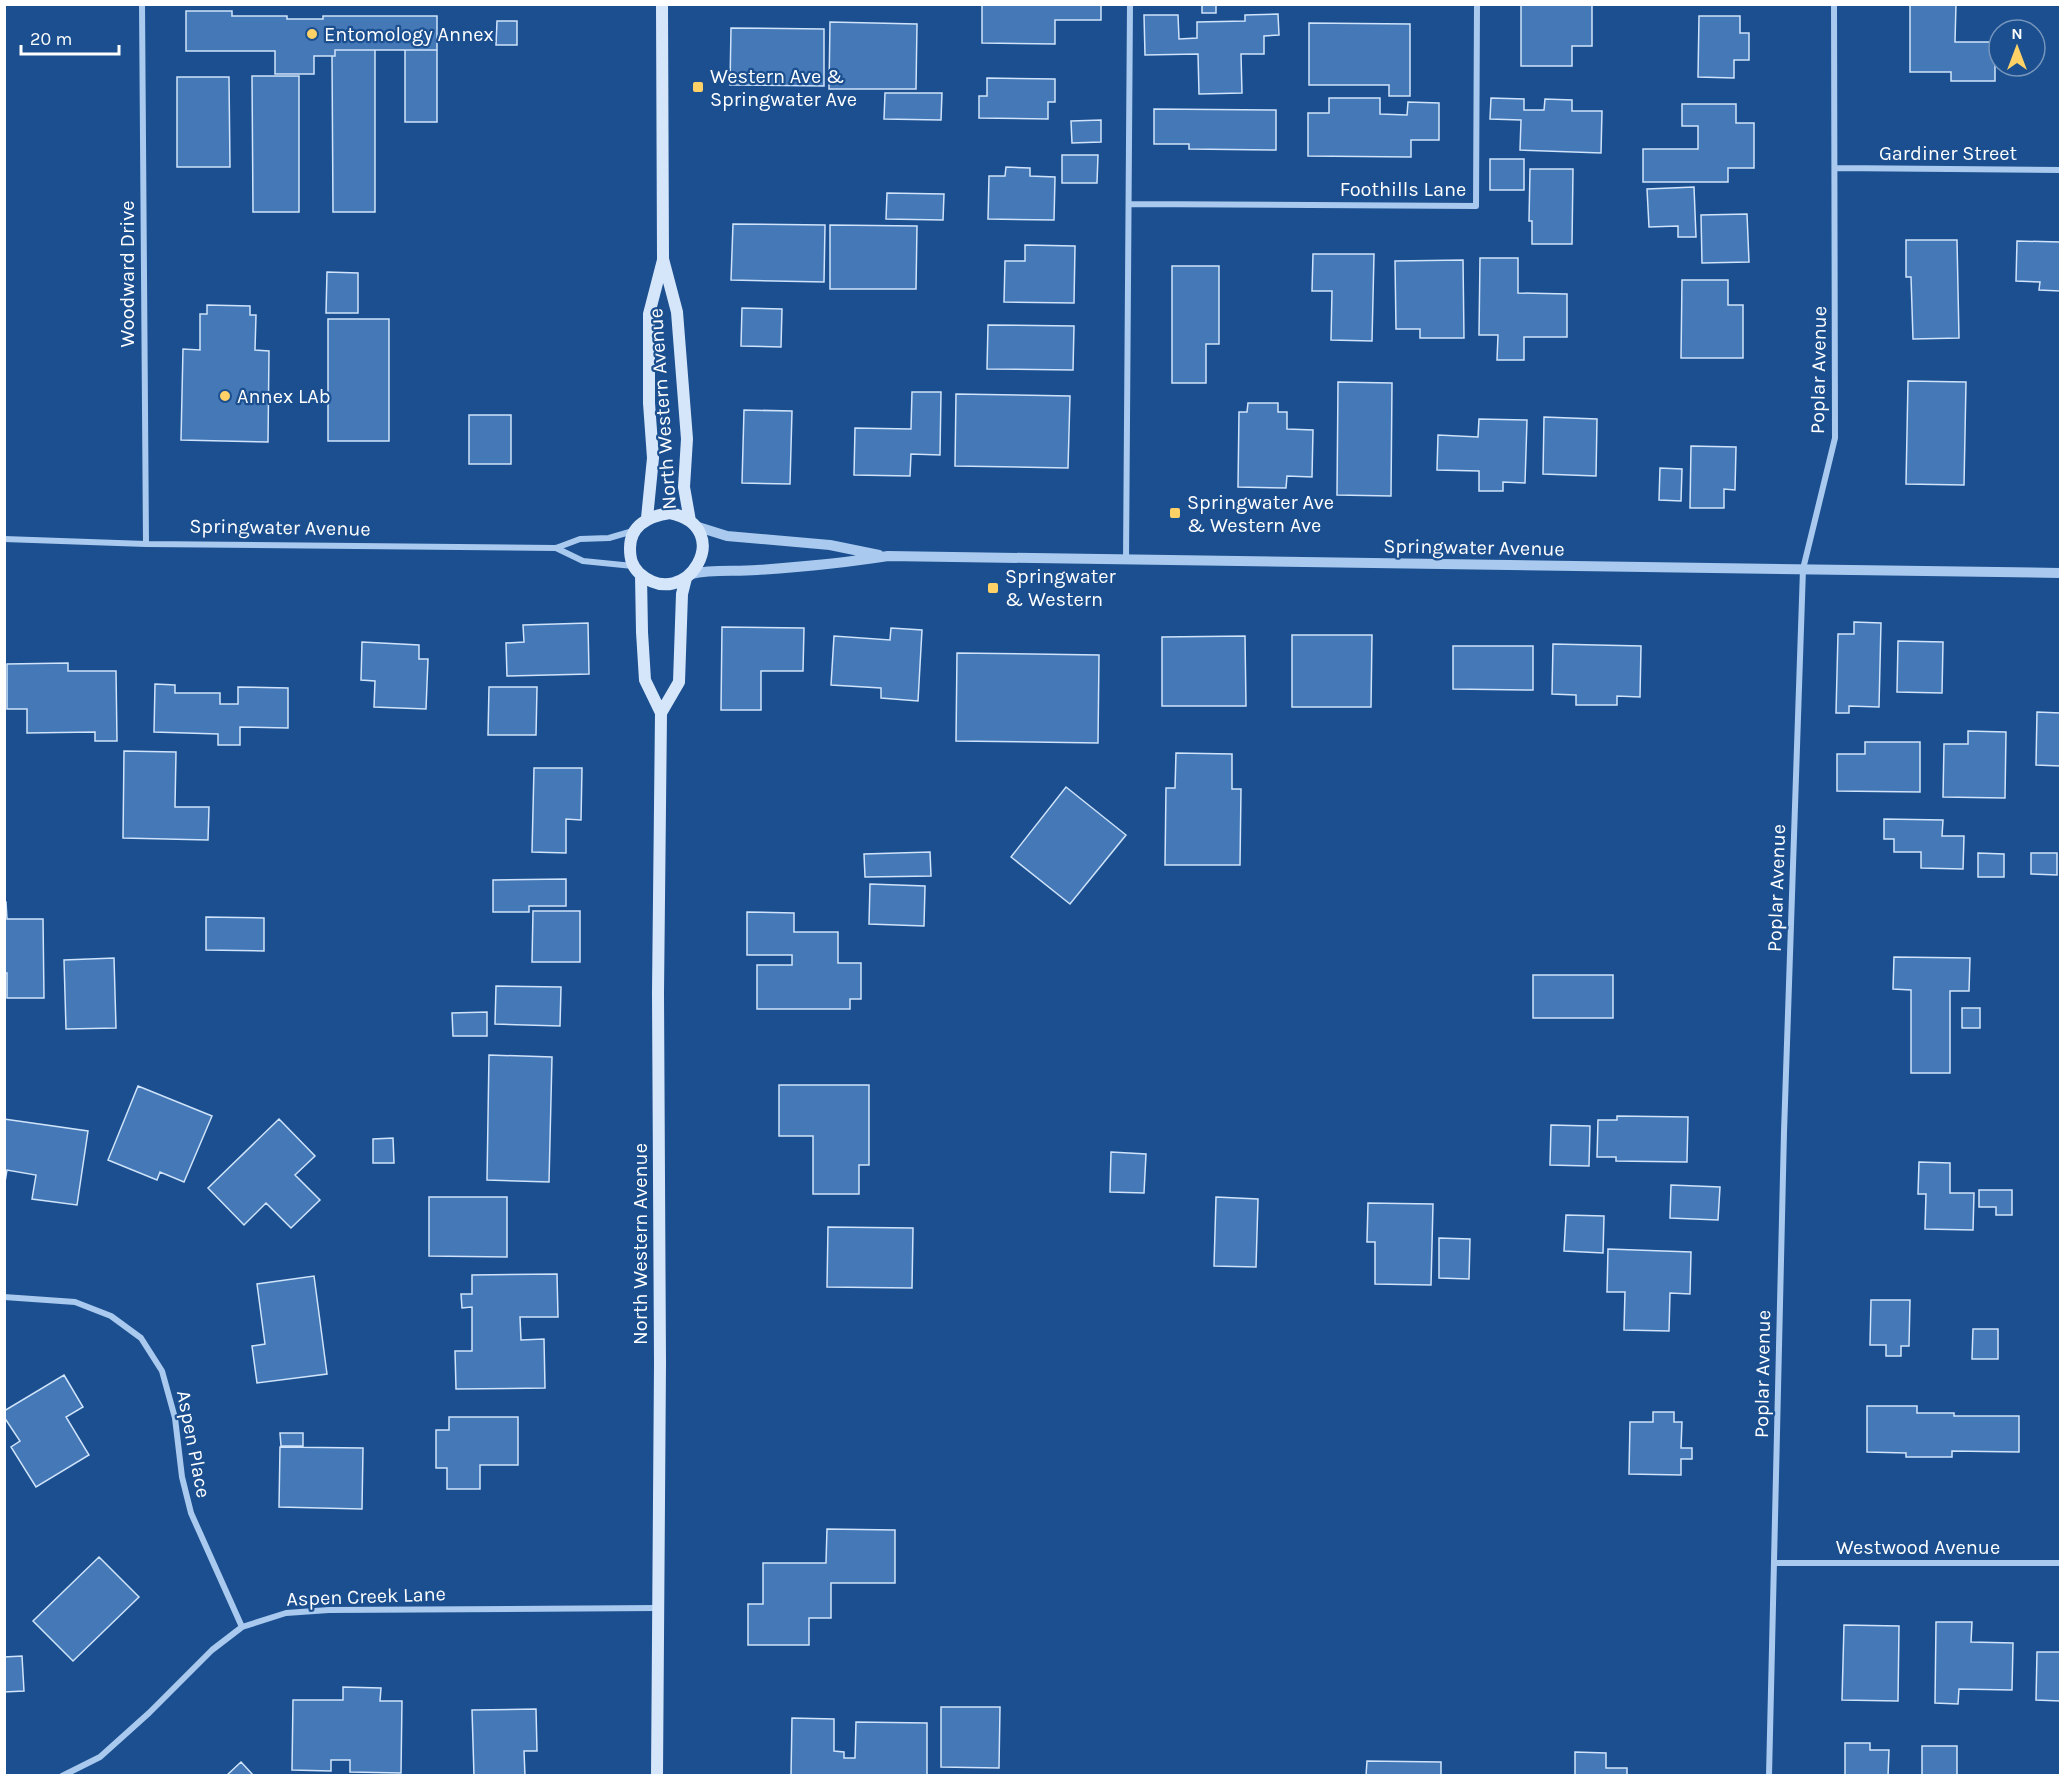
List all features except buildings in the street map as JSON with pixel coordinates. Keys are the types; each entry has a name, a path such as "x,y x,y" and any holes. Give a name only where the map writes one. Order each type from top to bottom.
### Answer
{"main road":[{"name":"North Western Avenue","path":"647,518 653,458 649,404 649,314 663,259 662,4"},
{"name":"North Western Avenue","path":"661,713 678,682 682,594 689,576 700,561 702,550 702,540 692,524 684,487 687,439 677,312 663,259"},
{"name":"North Western Avenue","path":"657,1776 660,1363 658,993 661,713 645,680 637,570 630,540 633,531 647,518 670,513 680,515 692,524"},
{"path":"637,570 654,582 676,582 689,576"}],"street":[{"name":"Woodward Drive","path":"142,4 146,544"},
{"path":"1126,560 1130,4"},
{"name":"Foothills Lane","path":"1129,204 1476,206 1477,4"},
{"name":"Poplar Avenue","path":"1769,1776 1784,1132 1803,569 1835,438 1834,4"},
{"name":"Gardiner Street","path":"1836,168 2061,170"},
{"name":"Springwater Avenue","path":"692,524 727,536 830,545 888,556"},
{"name":"Springwater Avenue","path":"4,539 146,544 556,548 580,540 609,538 633,531"},
{"name":"Springwater Avenue","path":"556,548 583,561 637,570"},
{"name":"Springwater Avenue","path":"689,576 703,572 821,566 888,556 2061,573"},
{"name":"Aspen Place","path":"4,1297 75,1302 111,1316 141,1338 162,1371 165,1380 175,1418 182,1477 191,1513 242,1627"},
{"name":"Westwood Avenue","path":"1775,1563 2061,1563"},
{"name":"Aspen Creek Lane","path":"62,1776 100,1757 149,1713 212,1650 242,1627 286,1613 329,1610 657,1608"}],"place":[{"name":"Entomology Annex","path":"312,34"},
{"name":"Western Ave & Springwater Ave","path":"698,87"},
{"name":"Annex LAb","path":"225,396"},
{"name":"Springwater Ave & Western Ave","path":"1175,513"},
{"name":"Springwater & Western","path":"993,588"}]}
